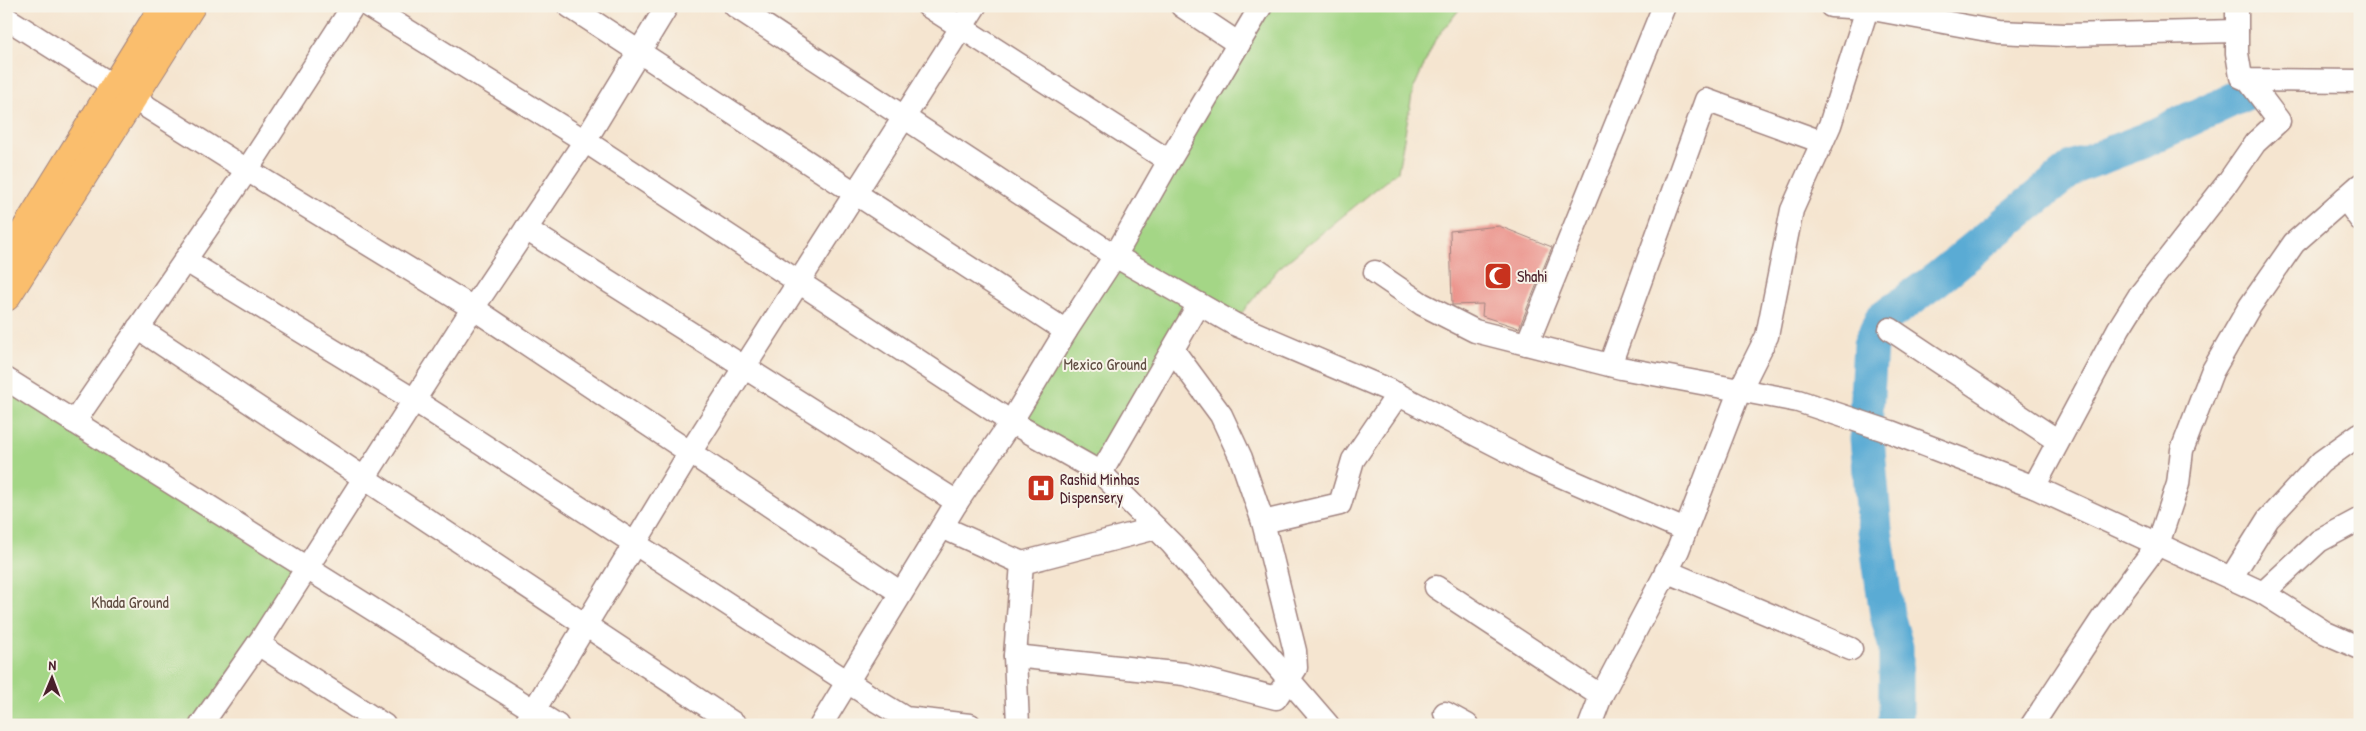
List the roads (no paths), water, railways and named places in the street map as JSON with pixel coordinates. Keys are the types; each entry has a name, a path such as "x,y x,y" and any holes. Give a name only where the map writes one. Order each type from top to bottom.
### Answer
{"main road":[{"path":"6,297 123,91 164,6"},
{"path":"10,247 123,91 191,6"}],"street":[{"path":"74,422 247,170 353,6"},
{"path":"368,6 585,141 1011,422 1101,473 1172,544 1328,725"},
{"path":"569,6 1066,331"},
{"path":"207,723 473,308 585,141 667,6"},
{"path":"735,6 1115,256 1234,324 1398,394 1533,464 1685,530"},
{"path":"928,6 1169,161"},
{"path":"529,717 689,454 975,6"},
{"path":"1182,6 1239,44"},
{"path":"820,725 957,502 1011,422 1066,331 1115,256 1261,6"},
{"path":"1527,344 1664,6"},
{"path":"1831,6 1868,7 1998,32 2065,35 2237,30"},
{"path":"2238,6 2237,53 2241,77 2248,80 2360,81"},
{"path":"1590,725 1600,696 1666,572 1685,530 1739,392 1767,336 1792,210 1822,142 1868,7"},
{"path":"6,18 247,170 473,308 689,454 902,593"},
{"path":"2034,487 2119,328 2139,296 2228,182 2255,143 2279,121 2248,80"},
{"path":"1610,365 1706,100 1822,142"},
{"path":"2032,725 2102,619 2158,544 2178,484 2182,450 2212,372 2250,306 2294,243 2352,192 2360,219"},
{"path":"526,229 957,502"},
{"path":"185,260 414,400 636,543 846,683 905,718 970,725"},
{"path":"1375,272 1422,304 1475,331 1610,365 1807,404 1891,432 2034,487 2158,544 2263,593 2326,632 2360,648"},
{"path":"1101,473 1199,304"},
{"path":"138,328 736,725"},
{"path":"1890,328 2058,442"},
{"path":"1015,656 1184,674 1276,698 1296,668 1295,651 1263,522 1241,458 1221,415 1173,350"},
{"path":"6,379 308,567 529,717 557,725"},
{"path":"1263,522 1340,504 1353,460 1398,394"},
{"path":"2231,578 2268,519 2322,462 2360,434"},
{"path":"2263,593 2319,541 2360,519"},
{"path":"942,527 1022,563 1156,528"},
{"path":"1018,725 1015,656 1022,563"},
{"path":"1666,572 1851,649"},
{"path":"1436,587 1600,696"},
{"path":"258,644 384,725"},
{"path":"1444,713 1467,725"}],"waterway":[{"path":"1866,413 1870,345 1882,319 1937,279 2074,167 2143,141 2248,92"},
{"path":"1867,438 1875,530 1887,615 1896,647 1896,725"}],"place":[{"name":"Shahi","path":"1498,276"},
{"name":"Rashid Minhas Dispensery","path":"1041,488"}],"park label":[{"name":"Mexico Ground","path":"1105,364"},
{"name":"Khada Ground","path":"130,602"}]}
